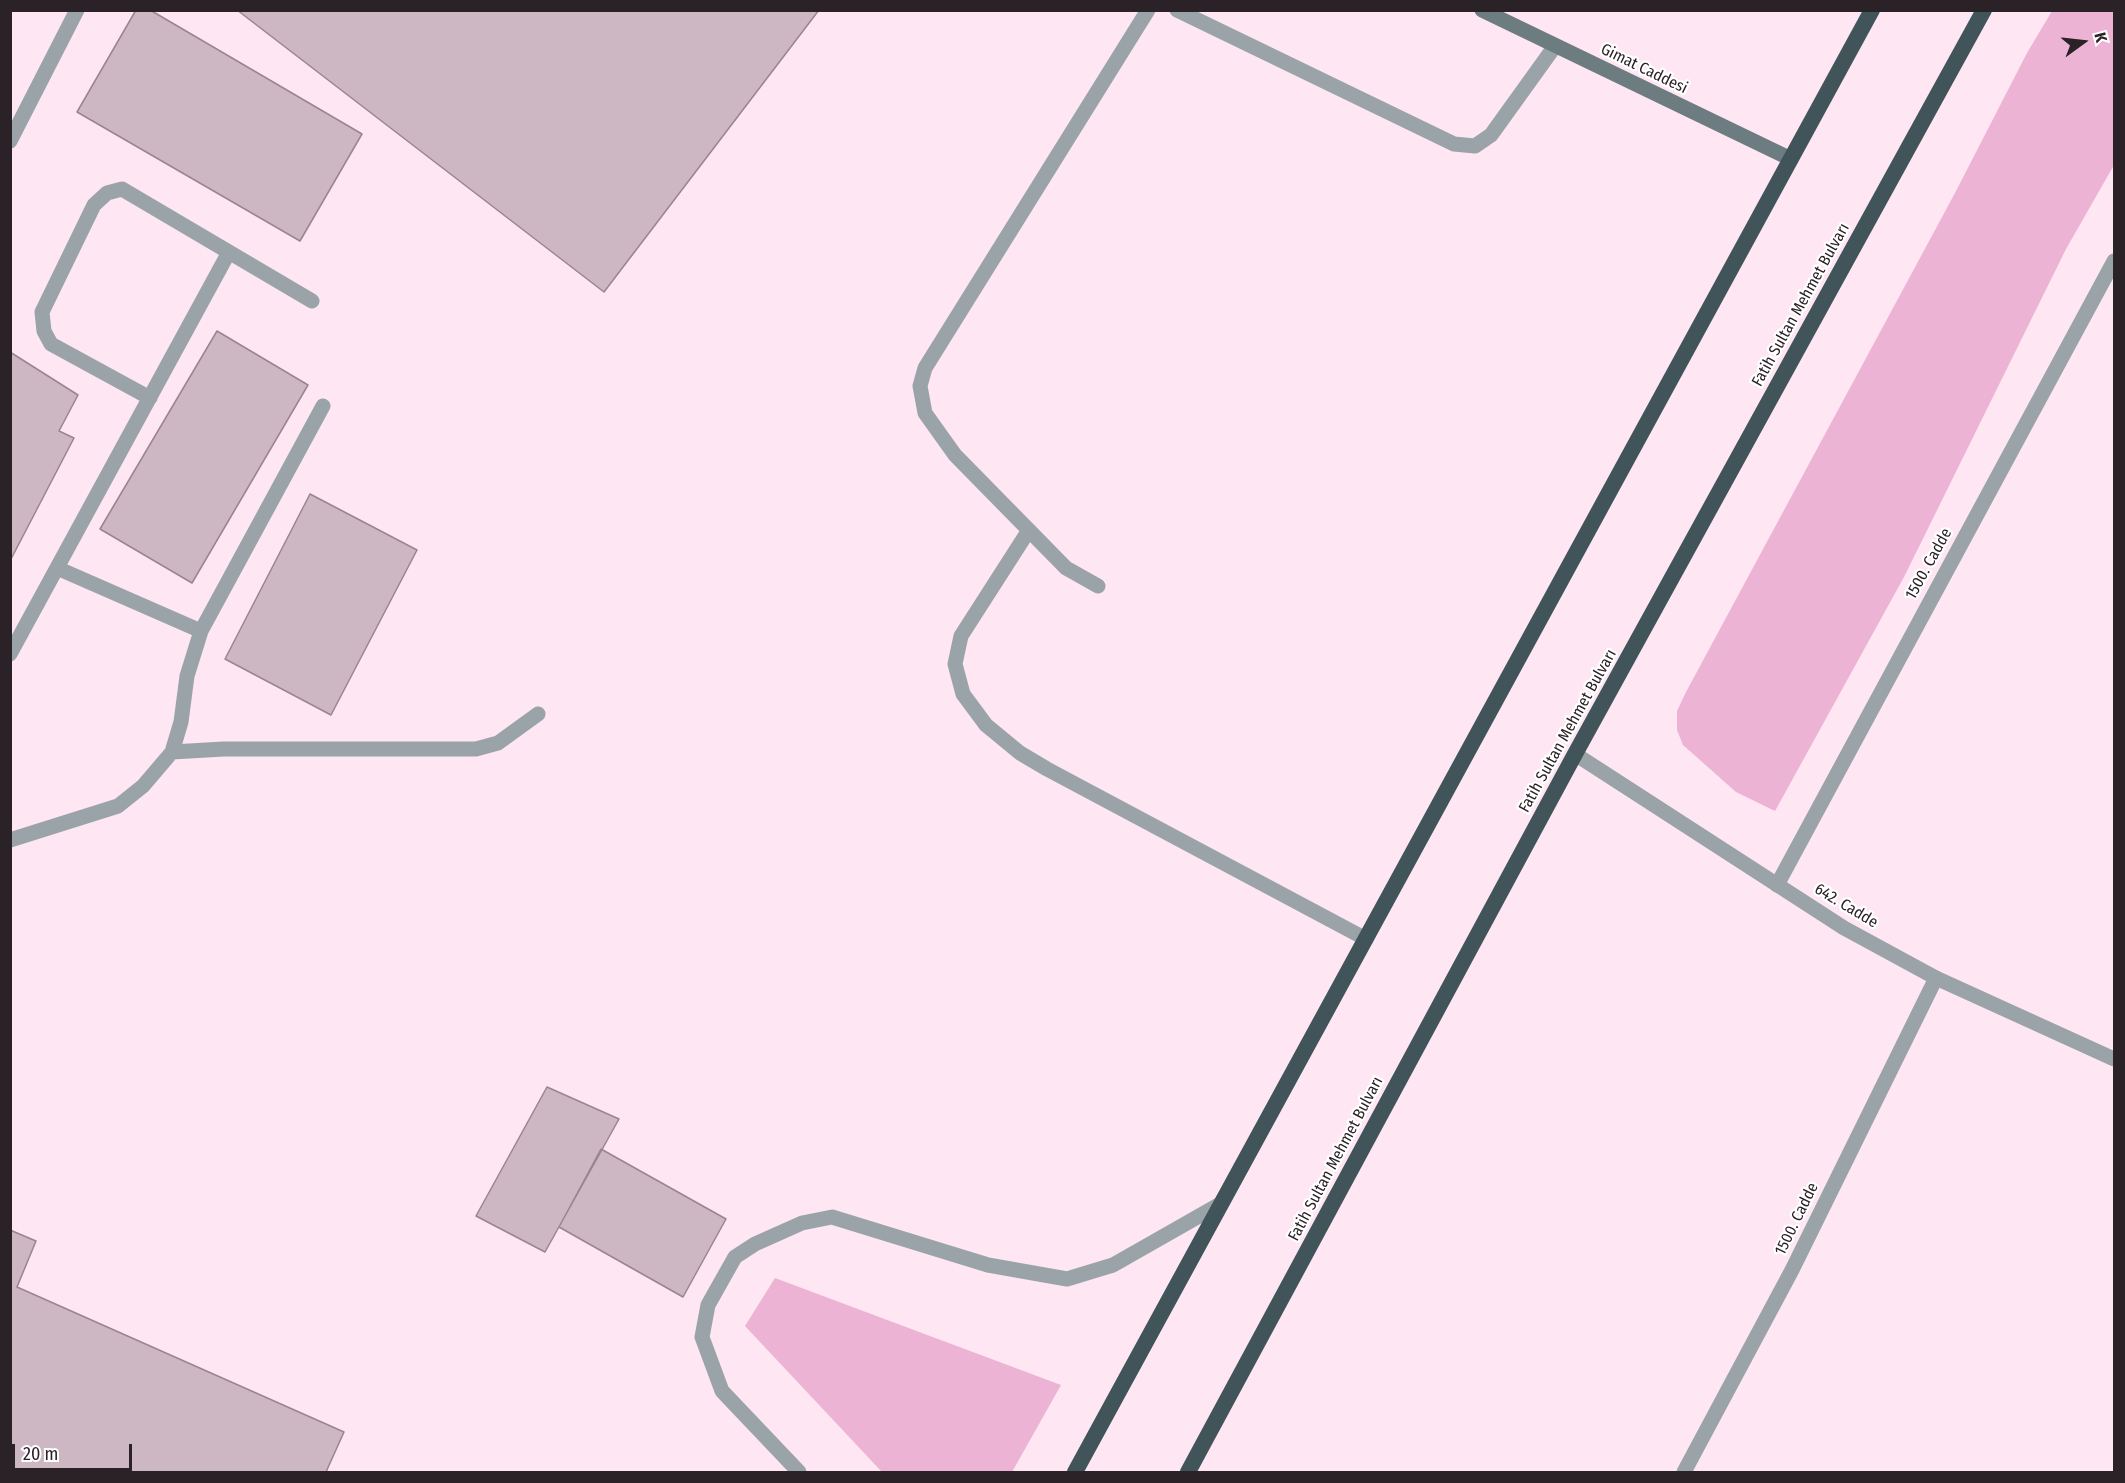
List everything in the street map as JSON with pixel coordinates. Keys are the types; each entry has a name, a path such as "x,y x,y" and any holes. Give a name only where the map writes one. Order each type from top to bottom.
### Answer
{"highway":[{"path":"1075,1473 1872,10"},
{"name":"Fatih Sultan Mehmet Bulvarı","path":"1188,1473 1575,754 1984,10"}],"main road":[{"name":"Gimat Caddesi","path":"1482,10 1791,159"}],"street":[{"path":"10,141 77,10"},
{"path":"1098,586 1065,568 955,455 925,413 920,386 925,368 1148,10"},
{"path":"1177,10 1454,144 1475,146 1491,135 1555,46"},
{"path":"150,398 51,344 44,331 42,312 94,205 107,193 122,189 312,301"},
{"path":"10,654 230,252"},
{"name":"1500. Cadde","path":"1777,885 2115,261"},
{"path":"10,840 118,806 144,786 172,752 180,722 187,676 201,631 323,406"},
{"path":"1029,530 961,636 955,664 963,694 986,725 1020,753 1047,769 1366,939"},
{"path":"57,568 201,631"},
{"path":"172,752 224,748 476,749 498,743 538,714"},
{"name":"642. Cadde","path":"1575,754 1844,928 1936,978 2115,1059"},
{"name":"1500. Cadde","path":"1684,1473 1791,1270 1936,978"},
{"path":"799,1473 722,1391 702,1337 708,1305 735,1257 755,1244 802,1223 832,1217 988,1265 1067,1279 1113,1265 1222,1203"}],"shaded area":[{"path":"10,11 2114,11 2114,1472 11,1472"},
{"path":"2052,11 2114,11 2114,165 2066,249 1904,577 1775,811 1736,792 1683,745 1677,730 1677,711 1955,193 2027,53"},
{"path":"775,1278 1061,1385 1012,1472 882,1472 745,1326"}],"building":[{"path":"136,10 150,10 362,134 300,241 77,112"},
{"path":"237,10 819,10 604,292"},
{"path":"217,331 308,385 192,583 100,529"},
{"path":"10,352 78,395 59,431 74,438 10,561"},
{"path":"310,494 417,550 331,715 225,659"},
{"path":"547,1087 619,1119 545,1252 476,1216"},
{"path":"601,1149 726,1219 683,1297 559,1227"},
{"path":"10,1230 36,1241 17,1287 344,1432 326,1472 10,1472"}]}
